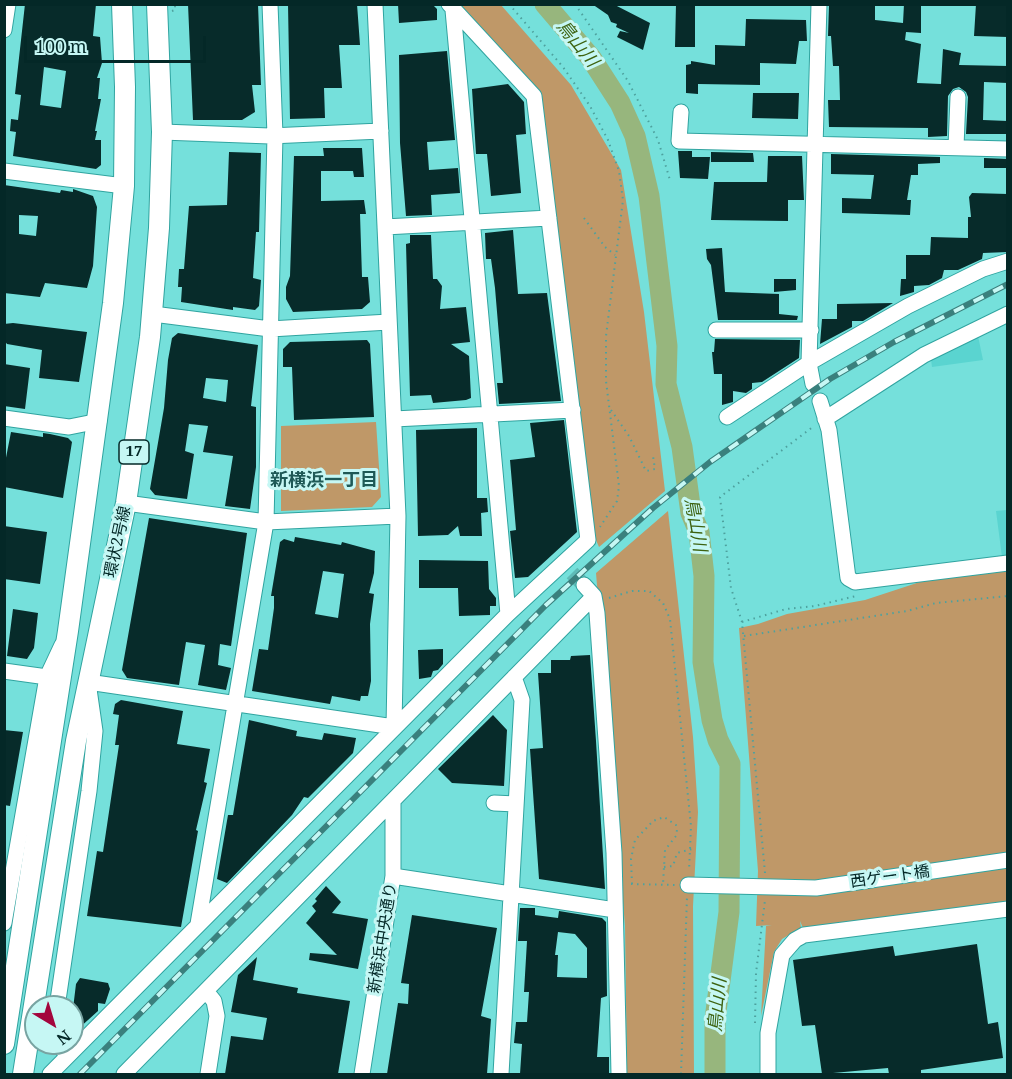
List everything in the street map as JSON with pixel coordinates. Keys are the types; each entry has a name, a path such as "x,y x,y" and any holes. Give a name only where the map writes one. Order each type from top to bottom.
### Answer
{"main road":[{"name":"17","path":"4,1044 15,888 68,632 99,421 123,186 125,87 122,4"},
{"name":"環状2号線","path":"22,1074 88,682 126,503 153,314 162,132 157,4"}],"street":[{"path":"4,30 8,4"},
{"path":"198,924 266,522 275,135 270,4"},
{"path":"375,4 398,516 394,727"},
{"path":"813,384 809,363 813,144 819,4"},
{"path":"50,1074 508,614 567,568 588,540 534,96 451,7"},
{"path":"451,7 508,614"},
{"path":"956,147 958,97"},
{"path":"681,112 679,141 1008,149"},
{"path":"162,132 275,135 381,131"},
{"path":"4,171 123,186"},
{"path":"385,227 549,218"},
{"path":"727,417 809,363 908,306 983,269 1008,261"},
{"path":"153,314 270,329 389,322"},
{"path":"825,419 924,356 1008,314"},
{"path":"716,330 811,330"},
{"path":"820,402 829,430 848,578 855,582 1008,563"},
{"path":"393,419 573,410"},
{"path":"4,418 69,428 99,421"},
{"path":"126,503 266,522 398,516"},
{"path":"124,1074 514,677 589,591"},
{"path":"589,591 614,853 619,1074"},
{"path":"4,923 15,888 46,677 68,632"},
{"path":"4,672 46,677"},
{"path":"501,1074 522,700 514,677"},
{"path":"59,995 89,791 95,731 88,682 394,727"},
{"name":"新横浜中央通り","path":"362,1074 393,876 393,801"},
{"path":"494,803 516,804"},
{"name":"西ゲート橋","path":"693,885 766,889 816,888 1008,860"},
{"path":"393,876 615,910"},
{"path":"768,1074 768,1033 782,955 795,940 804,935 1008,909"},
{"path":"206,991 216,1007 217,1016 208,1074"}],"path":[{"path":"509,4 563,67 590,106 608,140 619,171 623,200 606,336 609,408 619,486 617,501 609,516 588,540"},
{"path":"574,4 628,81 658,140 670,180"},
{"path":"584,218 604,247 615,255"},
{"path":"609,408 629,436 646,471 655,470 653,456"},
{"path":"755,1028 756,973 766,889 742,622 731,588 720,497 825,419"},
{"path":"589,591 600,600 632,591 649,591 663,603 670,619 688,782 693,885 681,1074"},
{"path":"742,622 786,609 815,606 861,594"},
{"path":"743,636 907,611 936,603 1008,596"},
{"path":"663,885 665,850 676,836 677,830 676,825 664,817 653,821 634,840 632,884 663,885 693,885"},
{"path":"664,867 673,866 677,853 692,849"}],"shaded area":[{"path":"460,5 501,5 571,85 621,170 644,312 665,491 599,547 592,531 539,92"},
{"path":"978,336 983,360 932,367 931,360"},
{"path":"376,422 381,497 372,507 281,511 281,426"},
{"path":"1007,510 1007,556 1002,557 996,511"},
{"path":"668,511 693,737 698,812 693,906 694,1074 627,1074 625,926 596,573"},
{"path":"1007,569 1007,904 803,928 800,921 801,928 782,939 774,952 761,1016 766,926 772,925 756,926 758,871 739,628 787,614 865,600 929,579"}],"building":[{"path":"25,4 96,4 93,36 100,37 102,63 97,78 100,78 98,99 101,99 95,140 101,140 101,165 96,169 13,156 16,132 10,131 11,119 18,120 21,95 15,94","holes":["44,67 66,71 61,108 40,105"]},
{"path":"188,4 258,4 261,85 252,85 255,112 242,120 193,120"},
{"path":"288,4 357,4 360,45 339,45 342,88 324,88 325,118 290,119"},
{"path":"398,4 432,4 437,9 437,20 399,23"},
{"path":"592,4 613,4 650,23 643,50 617,37 620,31 629,33 616,27 617,24 611,22 608,15"},
{"path":"676,4 695,4 695,47 675,47"},
{"path":"875,4 875,20 903,23 904,4 921,4 921,33 906,32 905,40 921,44 917,83 941,84 943,49 961,53 959,65 1008,66 1008,83 984,82 983,120 1008,121 1008,134 966,134 968,97 966,92 959,87 953,89 948,96 947,136 928,137 928,128 829,127 828,100 840,100 839,66 833,66 831,36 828,36 829,5"},
{"path":"976,4 1008,4 1008,37 974,36"},
{"path":"746,19 806,20 807,41 799,41 796,64 760,63 760,85 698,84 698,94 686,93 686,65 691,64 691,61 715,65 715,45 745,46"},
{"path":"447,51 455,140 427,142 429,170 458,168 460,193 431,195 432,215 406,216 400,143 399,55"},
{"path":"508,84 524,102 526,134 516,135 521,193 491,196 487,154 476,154 472,89"},
{"path":"753,93 799,93 798,119 752,118"},
{"path":"323,148 362,148 364,177 354,177 353,171 321,171 321,201 364,200 366,214 360,214 362,277 368,277 370,302 362,309 293,312 286,299 286,287 290,276 294,156 324,156"},
{"path":"678,151 692,151 692,157 710,157 708,179 680,178"},
{"path":"229,152 261,153 259,232 256,232 253,278 261,280 259,306 255,310 233,307 233,310 181,302 182,287 178,287 179,269 184,269 189,206 227,205"},
{"path":"711,152 753,153 754,162 711,162"},
{"path":"831,154 940,157 940,163 918,164 918,175 911,175 907,200 911,200 910,215 842,213 842,198 871,199 874,175 831,174"},
{"path":"768,156 802,156 804,200 788,200 788,221 711,220 714,182 767,182"},
{"path":"984,158 1008,159 1008,168 984,168"},
{"path":"4,185 60,193 61,190 73,192 73,189 93,196 97,207 93,266 87,288 45,283 40,297 4,293","holes":["19,215 38,216 36,236 19,234"]},
{"path":"972,193 1008,194 1008,252 983,253 982,259 958,270 944,270 942,278 929,285 914,286 914,292 900,296 901,279 906,279 906,255 930,255 931,237 968,238 968,217 971,217 969,197"},
{"path":"513,230 518,294 547,293 561,401 499,404 497,383 503,383 495,288 491,259 486,259 485,233"},
{"path":"410,235 431,235 433,279 437,279 442,286 440,309 466,307 470,342 451,344 469,356 471,398 466,400 433,403 431,395 410,396 406,244 410,243"},
{"path":"722,248 725,292 779,294 779,314 798,316 797,320 718,320 711,265 707,259 706,249"},
{"path":"774,279 796,279 796,290 774,292"},
{"path":"893,303 863,321 852,321 852,327 820,344 822,319 837,319 837,304"},
{"path":"13,323 87,332 79,382 39,378 42,350 7,344 4,340 4,324"},
{"path":"178,333 258,345 251,406 256,407 256,467 250,509 225,506 233,456 203,452 208,426 189,424 185,451 194,454 187,499 155,495 150,489 164,408 172,338","holes":["206,378 228,380 226,402 203,398"]},
{"path":"715,339 800,340 799,358 762,382 752,383 752,389 746,393 733,391 733,402 722,405 722,374 714,374 712,352 714,352"},
{"path":"367,340 370,344 374,417 294,420 292,367 283,367 283,349 290,342"},
{"path":"4,364 30,368 25,409 4,406"},
{"path":"564,420 577,532 528,577 515,578 510,531 516,530 510,460 535,457 530,423"},
{"path":"477,428 477,498 487,498 488,512 481,513 482,536 460,536 458,526 448,535 418,536 416,430"},
{"path":"11,432 43,437 43,433 50,434 68,438 72,442 63,498 4,487 4,468"},
{"path":"149,518 247,533 231,646 220,644 218,665 231,668 226,690 198,685 205,645 186,642 179,685 127,678 122,670"},
{"path":"4,526 47,532 40,584 4,579"},
{"path":"295,537 341,545 342,542 375,551 374,573 369,593 374,594 370,624 371,681 368,696 361,696 360,701 332,696 330,704 252,691 259,649 268,650 274,608 274,596 271,596 280,542 284,539 294,542","holes":["323,571 344,574 338,618 315,614"]},
{"path":"419,560 488,561 489,589 496,598 496,606 490,606 490,615 459,616 458,588 419,588"},
{"path":"13,609 38,613 34,648 27,659 7,656"},
{"path":"443,649 443,664 438,670 433,671 431,677 419,679 418,650"},
{"path":"590,655 605,889 539,879 530,749 543,748 538,673 551,673 551,660 570,660 571,656"},
{"path":"121,700 183,711 177,744 210,749 204,782 207,783 196,830 198,831 181,927 87,916 97,851 103,852 119,745 115,745 119,715 113,714 115,704"},
{"path":"493,715 507,730 504,786 452,783 438,769"},
{"path":"249,720 297,731 296,736 322,740 324,733 356,738 353,753 308,798 304,797 292,815 227,883 217,879 228,815 233,815"},
{"path":"4,730 23,732 10,806 4,805"},
{"path":"326,886 341,902 332,913 368,919 358,969 309,960 310,953 337,955 306,923 316,911 312,906 317,901 315,899"},
{"path":"520,908 535,908 535,915 558,918 559,911 602,918 606,922 607,996 601,998 597,1057 609,1057 609,1074 520,1074 522,1044 514,1043 516,1022 527,1022 529,992 524,992 527,941 518,941","holes":["558,932 575,934 587,948 587,978 557,977 558,955 555,955"]},
{"path":"412,915 497,928 481,1016 491,1019 487,1074 387,1074 398,1003 408,1004 409,984 401,983"},
{"path":"977,944 988,1024 998,1022 1003,1058 921,1070 921,1074 889,1074 888,1068 822,1074 815,1025 802,1026 793,960 893,946 895,956"},
{"path":"257,957 253,980 298,988 297,993 350,1001 338,1074 225,1074 231,1036 263,1040 267,1018 231,1012 238,975"},
{"path":"80,978 108,983 110,989 105,1004 98,1003 98,1011 84,1024 84,995 75,995 76,984"}],"waterway":[{"name":"鳥山川","path":"545,4 591,58 620,103 635,136 649,196 667,346 666,384 682,447 691,513 699,532 704,576 703,662 712,720 718,740 730,764 729,912 715,1019 715,1074"}],"tunnel":[{"path":"572,573 584,585"}],"railway":[{"path":"80,1074 546,605 653,508 710,462 830,379 894,342 1008,284"}],"district":[{"name":"新横浜一丁目","path":"324,481"}]}
